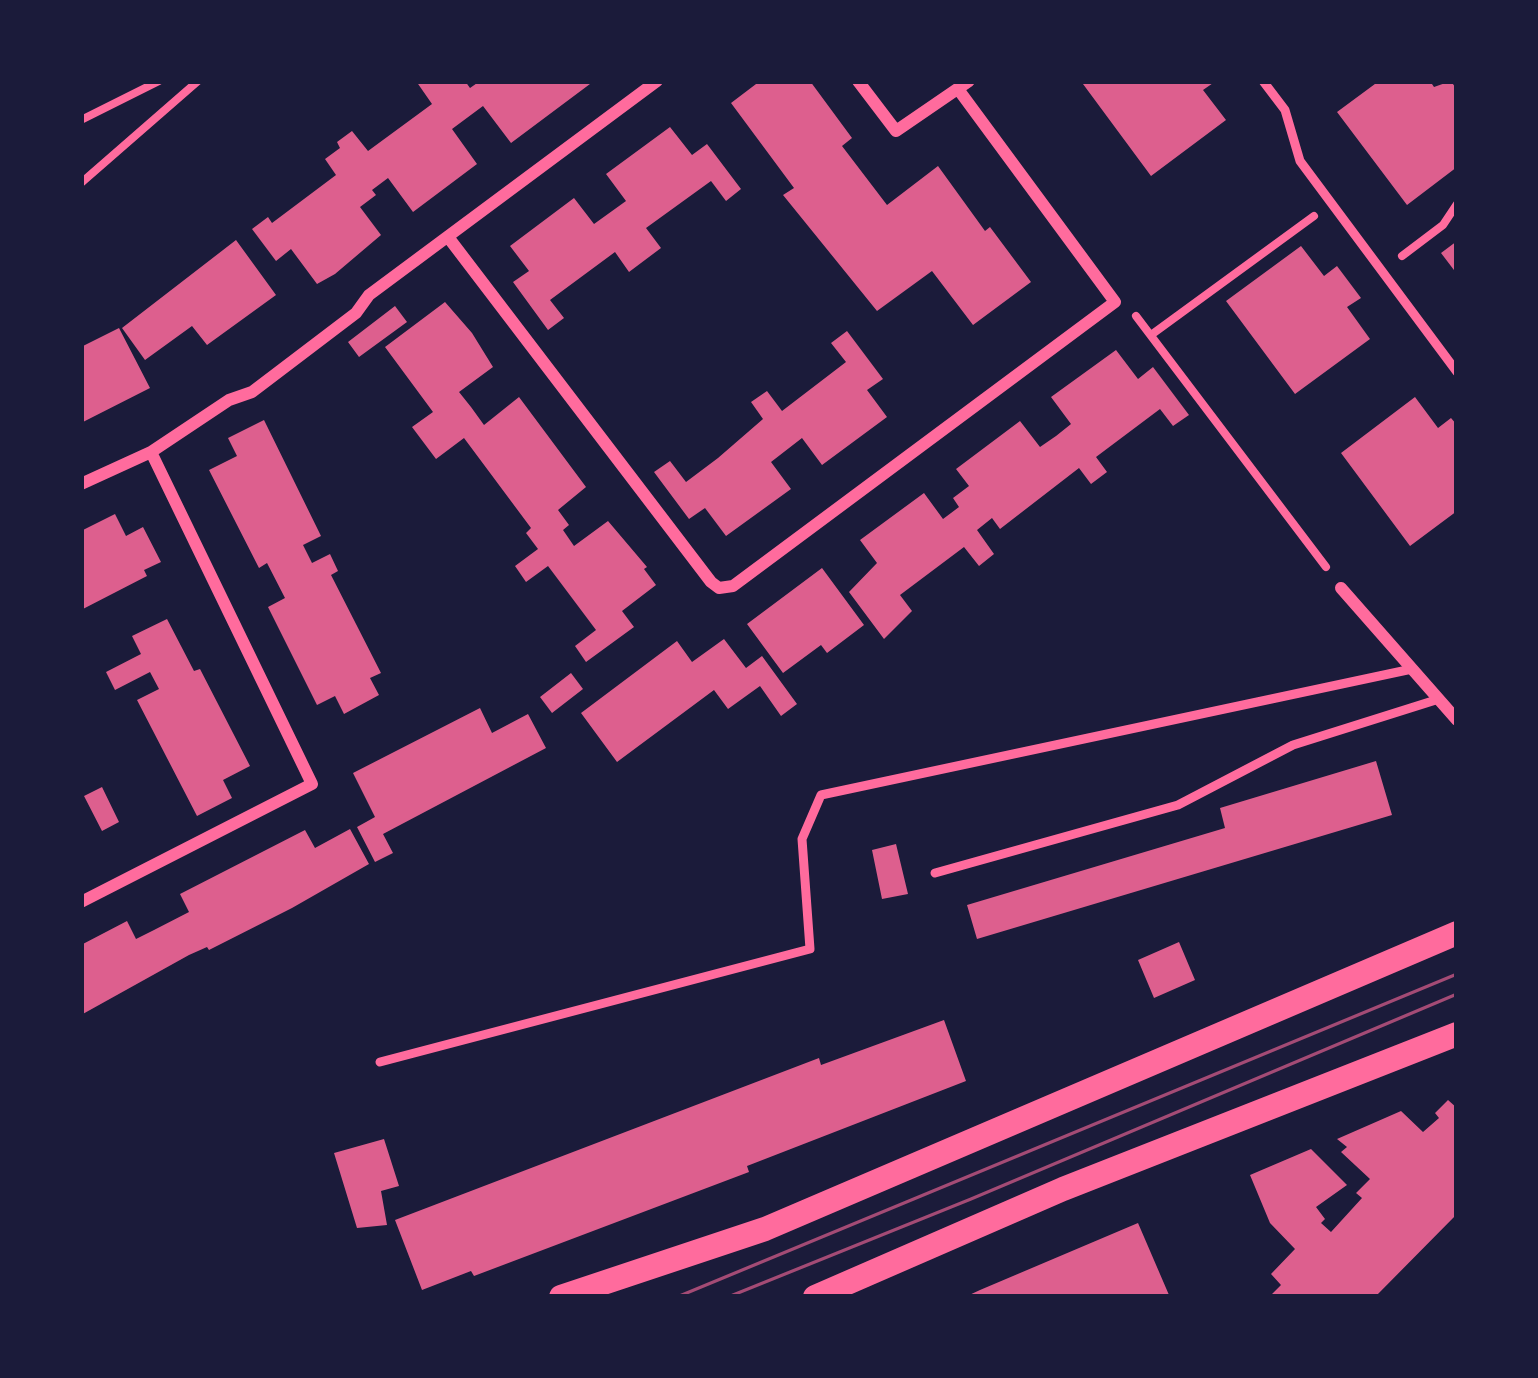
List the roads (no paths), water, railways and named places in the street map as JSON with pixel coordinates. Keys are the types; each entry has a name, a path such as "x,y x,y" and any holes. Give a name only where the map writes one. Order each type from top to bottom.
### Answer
{"main road":[{"path":"562,1297 765,1229 1457,933"},
{"path":"814,1297 1084,1181 1457,1034"}],"street":[{"path":"81,484 151,452 229,400 252,392 356,313 369,295 657,81"},
{"path":"448,237 711,582 719,588 733,586 1115,302 963,85 896,131 857,81"},
{"path":"81,902 312,784 151,452"},
{"path":"1341,588 1457,720"}],"lane":[{"path":"1263,81 1285,110 1300,161 1457,372"},
{"path":"380,1061 810,949 802,839 821,794 1412,669"},
{"path":"934,874 1178,805 1293,745 1439,699"}],"tram line":[{"path":"677,1297 1457,974"},
{"path":"728,1297 1457,994"}]}
